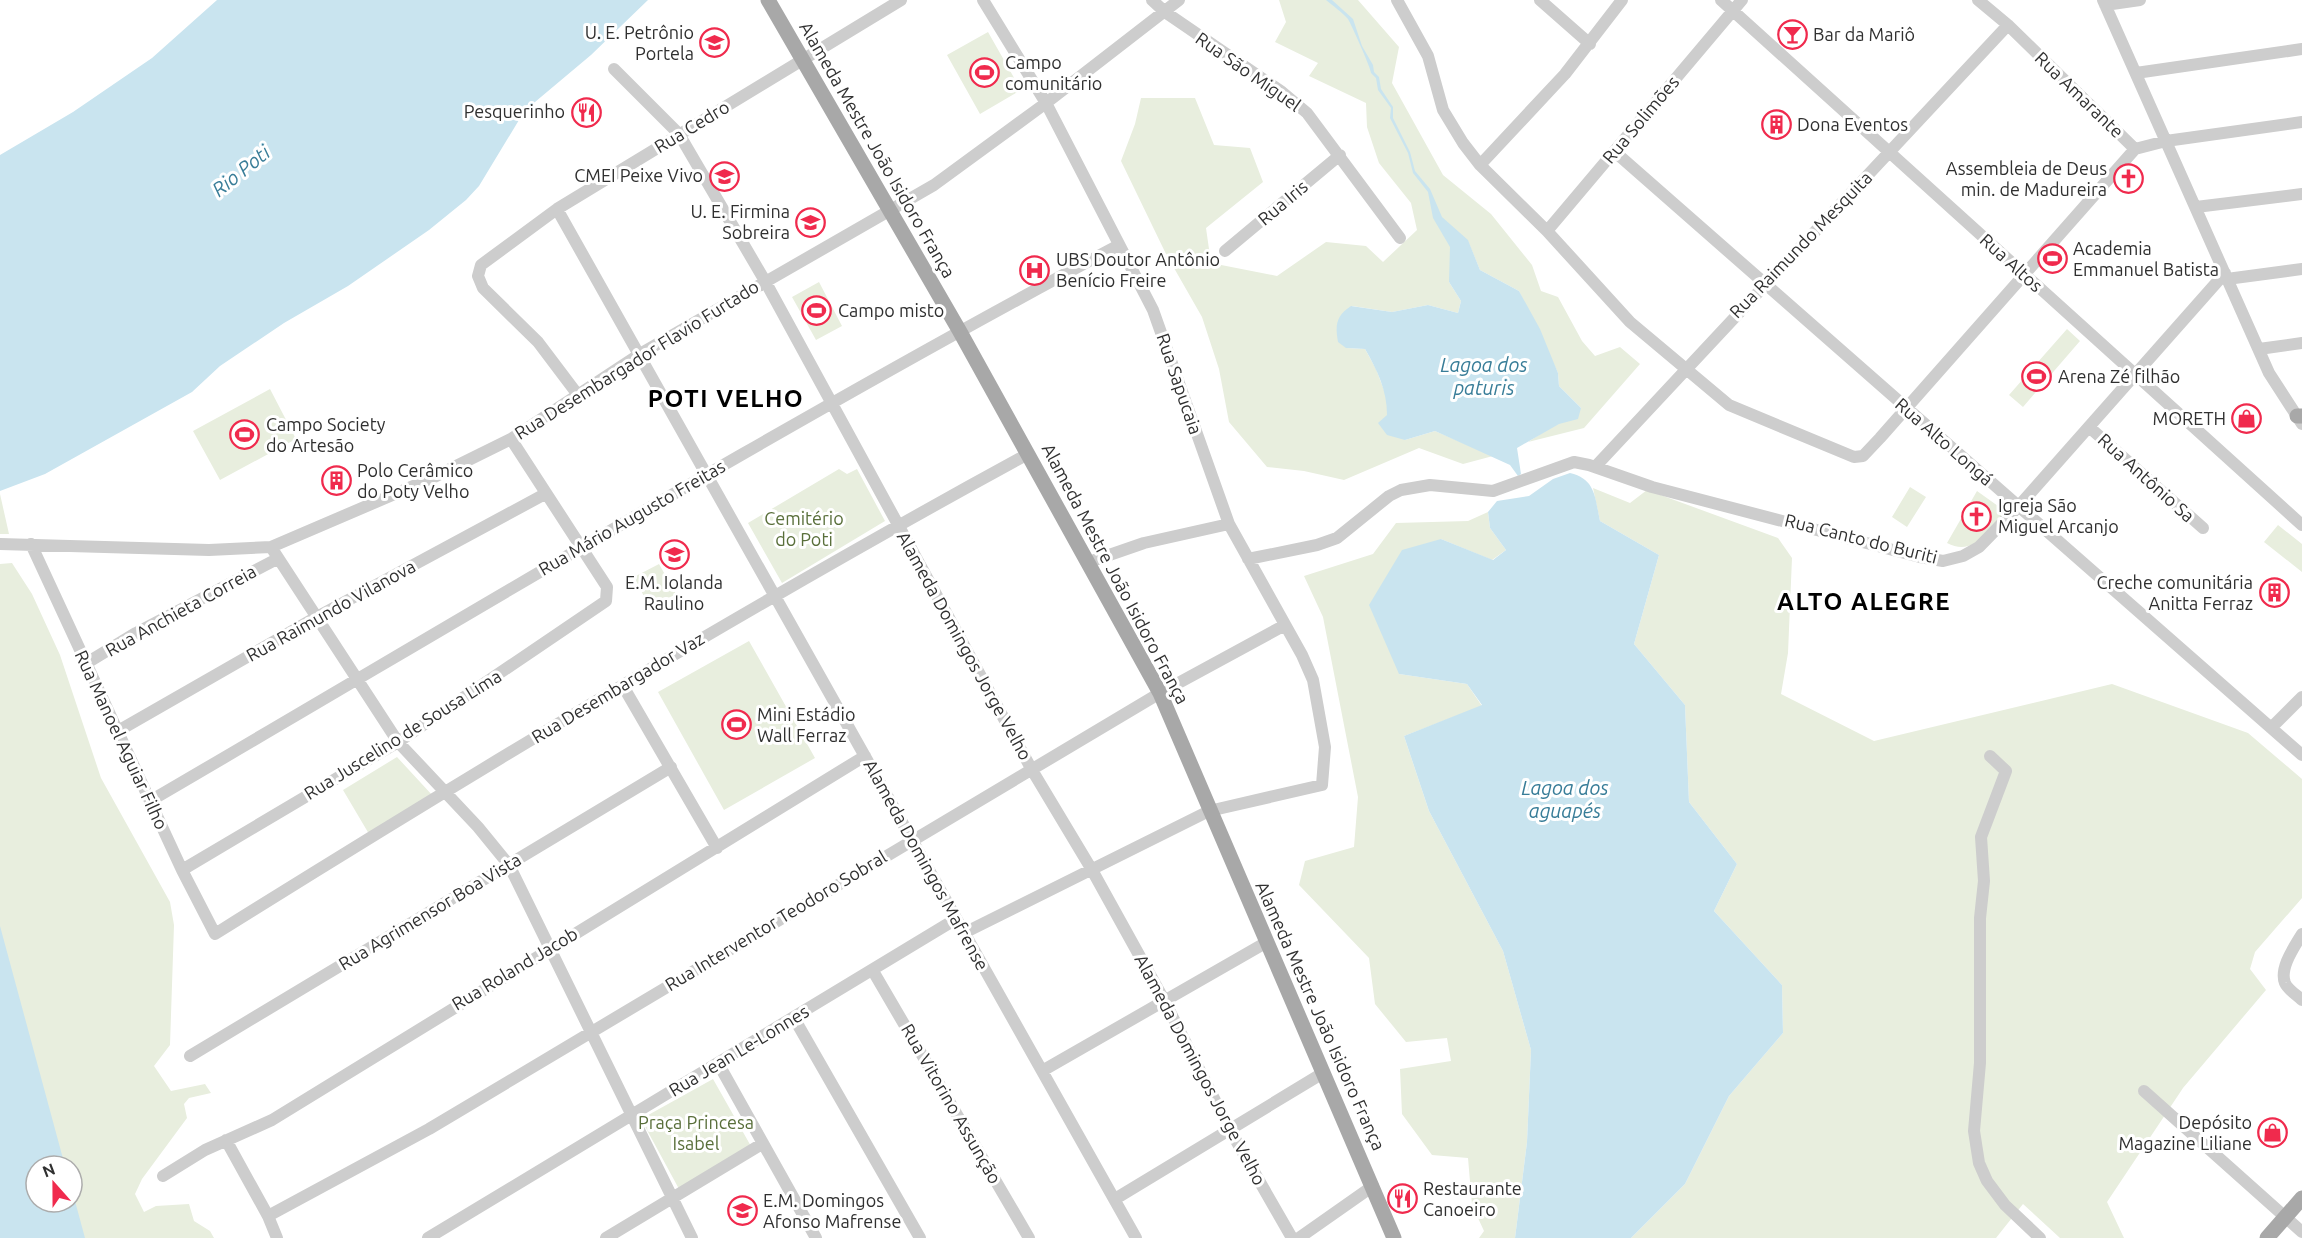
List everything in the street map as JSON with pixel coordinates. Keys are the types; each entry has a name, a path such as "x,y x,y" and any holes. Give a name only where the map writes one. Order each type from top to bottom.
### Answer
{"main road":[{"name":"Alameda Mestre João Isidoro França","path":"768,0 889,213 959,330 1160,693 1394,1238"},
{"path":"2267,1238 2302,1198"}],"street":[{"name":"Rua Cedro","path":"578,395 538,342 483,288 478,276 481,265 557,209 901,0"},
{"name":"Rua Sapucaia","path":"983,0 1046,103 1153,310 1229,524 1313,680 1325,747 1322,785 1209,811"},
{"name":"Rua São Miguel","path":"1152,0 1165,12 1296,103 1316,123 1400,238"},
{"name":"Rua Desembargador Flavio Furtado","path":"0,544 209,550 271,547 401,492 512,439 640,354 765,280 889,213 934,185 1046,103 1179,0"},
{"path":"1397,0 1428,56 1443,110 1480,165 1547,231 1630,322 1684,369 1738,411 1849,456 1863,456 2135,149"},
{"path":"1540,0 1590,44"},
{"path":"1480,165 1565,74 1622,0"},
{"name":"Rua Altos","path":"1721,0 1738,5 2023,275 2137,373 2301,521"},
{"name":"Rua Amarante","path":"1978,0 2008,25 2135,149 2166,141 2302,122"},
{"path":"2140,0 2104,2 2269,373 2300,419"},
{"name":"Rua Solimões","path":"1547,231 1738,5"},
{"name":"Rua Raimundo Mesquita","path":"1595,467 1764,283 2008,25"},
{"path":"2136,73 2302,49"},
{"name":"Alameda Domingos Jorge Velho","path":"614,69 679,135 765,280 1032,770 1092,870 1164,1000 1230,1130 1292,1238"},
{"name":"Rua Alto Longá","path":"1615,152 2302,755"},
{"name":"Rua Iris","path":"1225,251 1340,155"},
{"path":"2196,207 2302,194"},
{"name":"Alameda Domingos Mafrense","path":"557,209 1136,1238"},
{"name":"Rua Mário Augusto Freitas","path":"150,801 707,474 959,330 1119,245"},
{"path":"2226,276 2302,269"},
{"name":"Rua Canto do Buriti","path":"1595,467 1652,487 1942,561 1963,556 1979,547 2018,507 2226,276"},
{"path":"2259,349 2302,343"},
{"name":"Rua Antônio Sa","path":"2089,427 2203,528"},
{"path":"512,439 579,548"},
{"name":"Rua Desembargador Vaz","path":"215,934 445,790 775,594 1028,454"},
{"path":"1248,559 1317,545 1337,538 1389,496 1401,490 1430,485 1493,491 1565,464 1582,463 1595,467"},
{"name":"Rua Raimundo Vilanova","path":"118,730 315,618 546,494"},
{"path":"1089,562 1144,543 1229,524"},
{"name":"Rua Manoel Aguiar Filho","path":"31,544 182,870 215,934"},
{"path":"271,547 315,618 398,742 445,790 509,865 692,1238"},
{"name":"Rua Juscelino de Sousa Lima","path":"182,870 398,742 602,605 608,597 607,587 579,548"},
{"name":"Rua Anchieta Correia","path":"85,664 136,633 277,559"},
{"name":"Rua Interventor Teodoro Sobral","path":"268,1216 429,1129 1160,693 1284,625"},
{"path":"623,686 717,848"},
{"path":"2271,728 2302,697"},
{"name":"Rua Roland Jacob","path":"163,1176 226,1140 272,1120 865,756"},
{"path":"1990,756 2007,771 1981,837 1984,881 1980,918 1980,1063 1975,1140 1979,1163 1993,1191 2040,1238"},
{"name":"Rua Agrimensor Boa Vista","path":"190,1056 671,767"},
{"path":"964,933 1209,811"},
{"name":"Rua Jean Le-Lonnes","path":"428,1238 956,919"},
{"path":"2302,934 2287,963 2284,978 2289,989 2302,1000"},
{"path":"1042,1071 1267,942"},
{"name":"Rua Vitorino Assunção","path":"873,971 1029,1238"},
{"path":"794,1018 920,1238"},
{"path":"718,1063 816,1238"},
{"path":"1115,1199 1323,1073"},
{"path":"2144,1091 2302,1232"},
{"path":"226,1140 268,1216 277,1238"},
{"path":"606,1238 762,1144"},
{"path":"1299,1238 1373,1186"}],"green space":[{"path":"1279,0 1358,0 1399,47 1392,83 1443,175 1491,214 1532,265 1541,291 1558,297 1582,341 1595,356 1620,347 1640,364 1584,428 1528,442 1581,408 1559,386 1558,373 1519,291 1480,270 1468,241 1449,282 1461,301 1458,313 1428,305 1392,312 1352,306 1346,348 1365,349 1376,369 1387,398 1387,415 1405,440 1435,431 1493,456 1463,464 1419,448 1344,480 1304,471 1267,467 1229,422 1219,369 1202,317 1166,254 1121,161 1135,124 1141,98 1195,98 1214,145 1250,148 1263,182 1206,228 1211,263 1277,276 1326,242 1366,246 1383,262 1417,230 1411,203 1379,163 1367,127 1366,103 1309,76 1318,63 1275,42 1286,22"},
{"name":"Campo comunitário","path":"988,32 1021,90 980,114 947,55"},
{"name":"Campo misto","path":"819,282 842,326 816,340 792,297"},
{"name":"Arena Zé filhão","path":"2067,329 2080,341 2023,407 2009,395"},
{"name":"Campo Society do Artesão","path":"270,389 296,439 220,480 193,431"},
{"name":"Cemitério do Poti","path":"839,469 847,474 857,469 885,521 782,583 748,523"},
{"path":"1910,487 1926,497 1907,527 1892,517"},
{"path":"1593,488 1630,503 1647,490 1778,538 1792,558 1788,653 1781,694 1874,741 2112,684 2248,733 2302,779 2302,898 2255,952 2250,969 2266,990 2183,1088 2107,1202 2124,1238 2060,1238 2023,1204 1996,1238 1631,1238 1685,1184 1729,1096 1783,1033 1782,985 1714,911 1737,864 1689,802 1685,705 1634,644 1659,555 1600,521"},
{"path":"1977,491 2005,511 1987,533 1973,544 1965,547 1947,543"},
{"path":"0,494 9,534 0,534"},
{"path":"1488,512 1490,528 1506,550 1492,560 1441,539 1399,674 1467,684 1482,706 1404,736 1429,811 1503,951 1531,1050 1527,1142 1515,1238 1479,1238 1484,1231 1472,1205 1468,1158 1432,1155 1402,1114 1400,1069 1451,1061 1447,1038 1406,1042 1375,1004 1369,958 1299,885 1305,861 1354,847 1358,797 1323,617 1304,576 1373,554 1396,523 1468,521"},
{"path":"2278,525 2302,544 2302,572 2264,542"},
{"path":"12,563 32,594 60,655 101,778 170,902 174,925 170,1045 154,1066 171,1091 205,1084 211,1093 189,1098 184,1104 187,1118 142,1179 135,1194 144,1212 156,1206 189,1204 194,1221 210,1231 214,1238 0,1238 0,564"},
{"path":"659,564 676,594 650,608 634,577"},
{"name":"Mini Estádio Wall Ferraz","path":"749,641 815,758 724,810 658,692"},
{"path":"397,757 433,796 369,834 343,790"},
{"name":"Praça Princesa Isabel","path":"713,1079 752,1148 679,1189 641,1119"}],"water":[{"name":"Rio Poti","path":"217,0 648,0 591,55 535,102 519,120 479,186 466,200 429,230 348,286 284,323 220,366 192,392 45,474 0,491 0,155 73,112 152,58"},
{"name":"Lagoa dos paturis","path":"1326,0 1332,0 1353,19 1362,46 1373,65 1374,72 1379,77 1381,89 1393,107 1393,118 1410,152 1415,171 1430,189 1442,217 1468,240 1480,270 1519,291 1540,329 1558,373 1559,386 1581,408 1578,419 1559,424 1517,448 1521,474 1518,476 1510,465 1435,431 1405,440 1387,435 1378,423 1387,415 1385,397 1380,380 1365,349 1346,348 1338,342 1338,321 1342,313 1351,306 1392,312 1428,305 1458,313 1461,301 1449,282 1450,247 1433,218 1428,192 1413,173 1408,153 1390,118 1391,108 1378,90 1376,78 1371,73 1348,19"},
{"name":"Lagoa dos aguapés","path":"1570,473 1579,476 1590,485 1600,521 1659,555 1634,644 1685,705 1689,802 1737,864 1714,911 1782,985 1783,1033 1729,1096 1685,1184 1631,1238 1515,1238 1527,1142 1531,1050 1503,951 1429,811 1404,736 1482,705 1467,684 1399,674 1369,605 1402,550 1441,539 1493,560 1506,550 1490,528 1488,512 1497,501 1529,496 1553,479"},
{"path":"0,926 62,1154 24,1154 24,1214 78,1214 85,1238 0,1238"}],"place":[{"name":"Bar da Mariô","path":"1792,35"},
{"name":"U. E. Petrônio Portela","path":"715,43"},
{"name":"Campo comunitário","path":"984,73"},
{"name":"Pesquerinho","path":"586,112"},
{"name":"Dona Eventos","path":"1776,125"},
{"name":"CMEI Peixe Vivo","path":"724,176"},
{"name":"Assembleia de Deus min. de Madureira","path":"2128,179"},
{"name":"U. E. Firmina Sobreira","path":"811,222"},
{"name":"Academia Emmanuel Batista","path":"2052,259"},
{"name":"UBS Doutor Antônio Benício Freire","path":"1035,270"},
{"name":"Campo misto","path":"817,311"},
{"name":"Arena Zé filhão","path":"2037,377"},
{"name":"MORETH","path":"2247,419"},
{"name":"Campo Society do Artesão","path":"245,435"},
{"name":"Polo Cerâmico do Poty Velho","path":"336,481"},
{"name":"Igreja São Miguel Arcanjo","path":"1977,516"},
{"name":"E.M. Iolanda Raulino","path":"674,554"},
{"name":"Creche comunitária Anitta Ferraz","path":"2274,593"},
{"name":"Mini Estádio Wall Ferraz","path":"736,725"},
{"name":"Depósito Magazine Liliane","path":"2273,1133"},
{"name":"Restaurante Canoeiro","path":"1402,1199"},
{"name":"E.M. Domingos Afonso Mafrense","path":"742,1211"}],"district":[{"name":"POTI VELHO","path":"726,399"},
{"name":"ALTO ALEGRE","path":"1864,602"}]}
